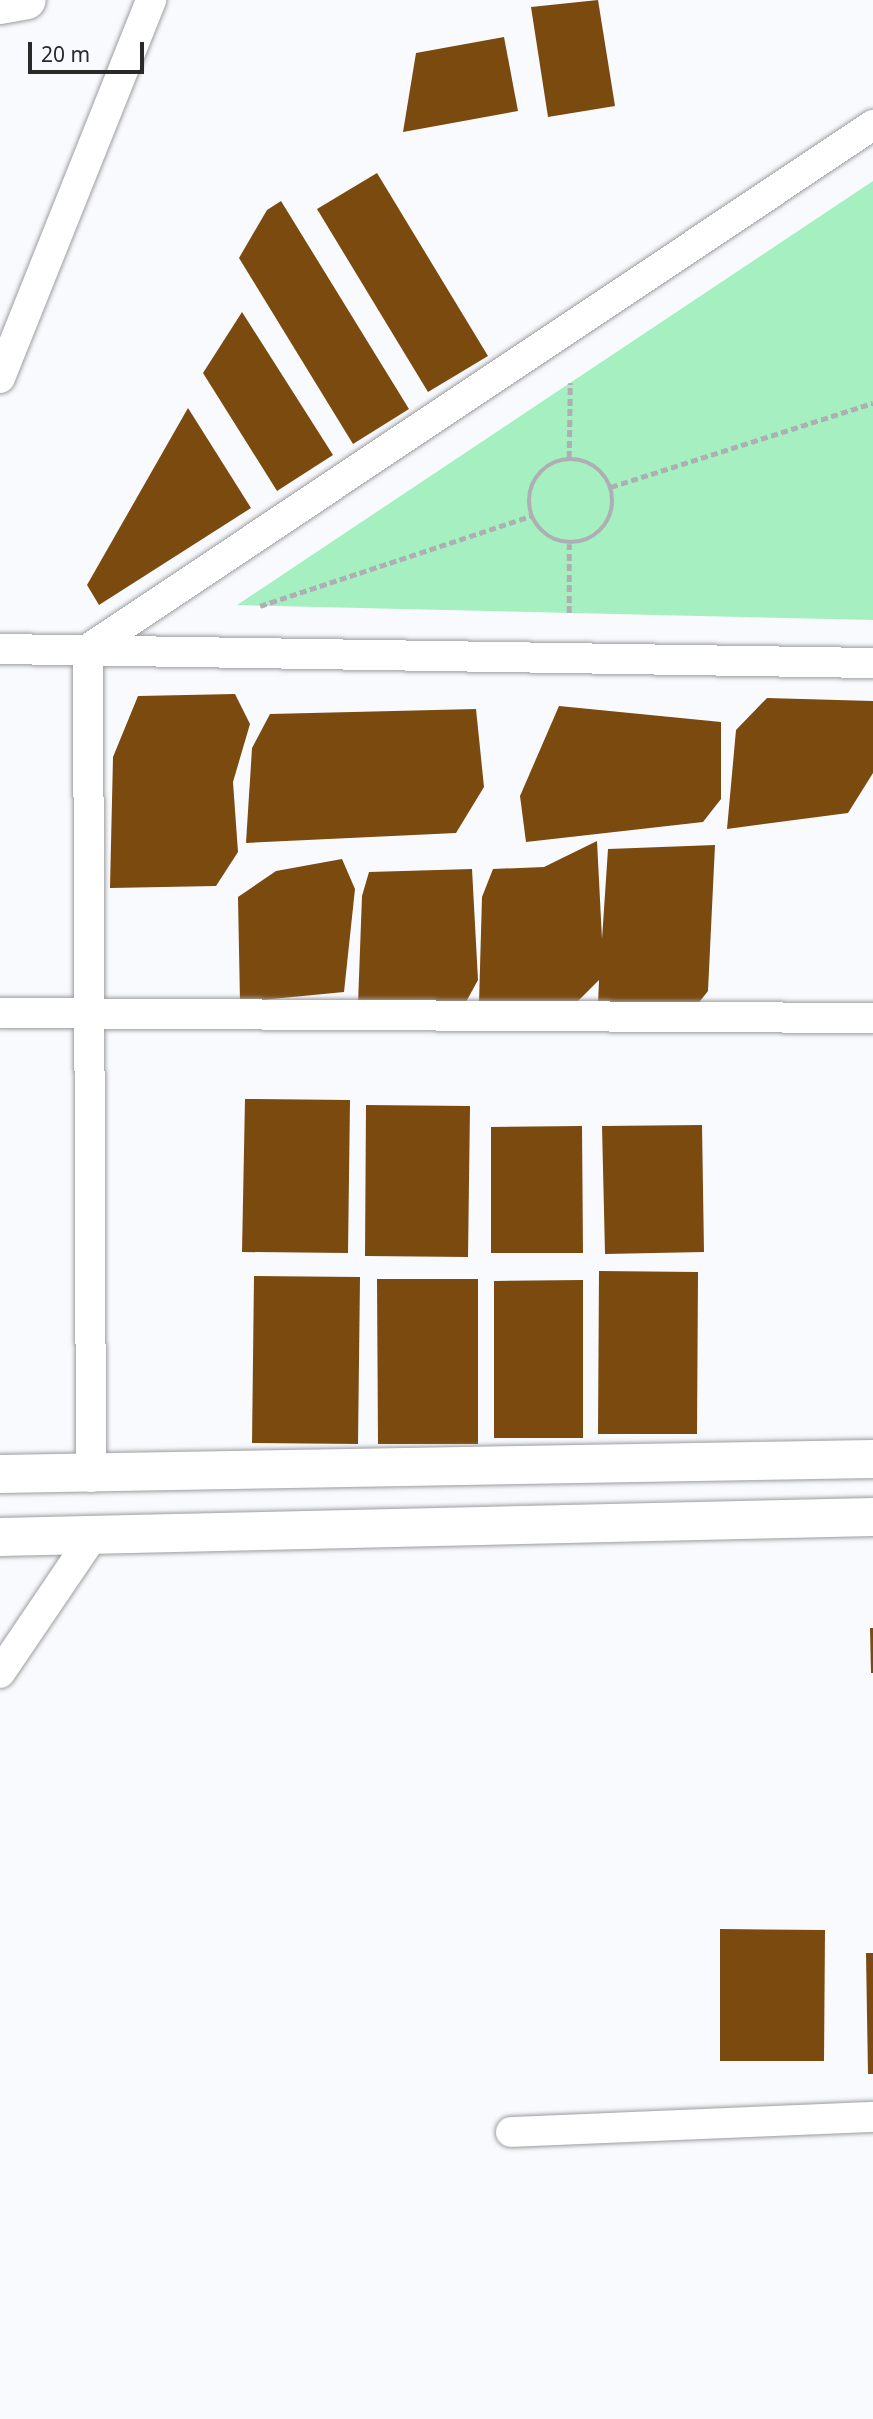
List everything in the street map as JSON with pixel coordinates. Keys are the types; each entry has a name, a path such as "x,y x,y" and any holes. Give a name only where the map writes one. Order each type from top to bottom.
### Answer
{"main road":[{"path":"0,5 27,0"},
{"path":"0,1474 91,1477 873,1459"},
{"path":"0,1537 92,1537 873,1517"}],"street":[{"path":"0,378 151,0"},
{"path":"88,649 873,125"},
{"path":"0,649 873,663"},
{"path":"88,649 94,1013 91,1477"},
{"path":"0,1013 873,1018"},
{"path":"0,1673 92,1537"},
{"path":"510,2132 873,2117"}],"path":[{"path":"569,458 570,383"},
{"path":"611,487 873,403"},
{"path":"569,458 595,465 611,487 611,516 603,528 569,544 550,538 531,516 535,477 569,458"},
{"path":"260,606 531,516"},
{"path":"569,544 569,613"}],"green space":[{"path":"873,181 873,620 237,605"}],"building":[{"path":"598,0 615,106 548,117 531,7"},
{"path":"504,37 518,111 403,132 416,53"},
{"path":"377,173 488,356 428,392 317,209"},
{"path":"281,201 409,409 353,444 239,258 267,210"},
{"path":"242,312 333,455 277,491 203,373"},
{"path":"188,408 251,508 99,605 87,585"},
{"path":"235,694 250,724 233,782 238,852 216,886 110,888 113,757 138,696"},
{"path":"767,698 873,701 873,773 848,813 727,829 736,730"},
{"path":"559,706 721,722 721,799 703,822 526,842 520,796"},
{"path":"476,709 484,787 456,833 246,843 252,748 270,714"},
{"path":"597,841 602,939 608,849 715,845 708,991 697,1005 598,1005 599,980 575,1004 479,1003 482,897 493,869 544,867"},
{"path":"342,859 355,889 344,992 240,1002 238,897 276,871"},
{"path":"472,869 478,980 466,1002 358,1004 362,896 369,872"},
{"path":"245,1099 350,1100 348,1253 242,1252"},
{"path":"366,1105 470,1106 468,1257 365,1256"},
{"path":"702,1125 704,1252 605,1254 602,1126"},
{"path":"582,1126 583,1253 491,1253 491,1127"},
{"path":"599,1271 698,1272 697,1434 598,1434"},
{"path":"254,1276 360,1277 358,1444 252,1443"},
{"path":"377,1279 478,1279 478,1444 378,1444"},
{"path":"583,1280 583,1438 494,1438 494,1281"},
{"path":"870,1628 873,1628 873,1673 871,1673"},
{"path":"720,1929 825,1930 824,2061 720,2061"},
{"path":"866,1953 873,1953 873,2074 868,2074"}]}
